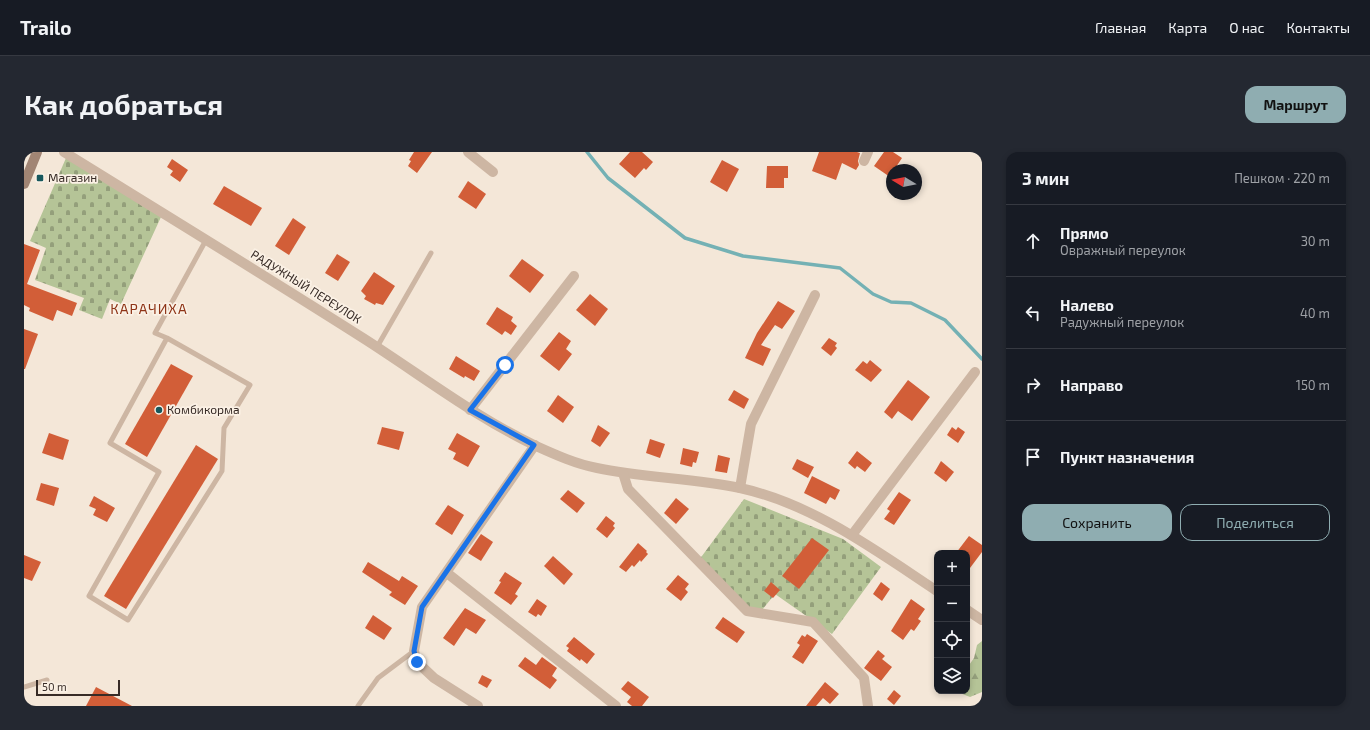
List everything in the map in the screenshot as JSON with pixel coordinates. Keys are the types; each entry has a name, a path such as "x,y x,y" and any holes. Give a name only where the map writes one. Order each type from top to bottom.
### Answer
{"main road":[{"path":"24,184 37,152"}],"street":[{"name":"РАДУЖНЫЙ ПЕРЕУЛОК","path":"64,152 206,239 377,347 470,410 534,445 567,460 595,468 740,488 797,506 852,535 934,589"},
{"path":"468,152 493,172"},
{"path":"470,410 574,276"},
{"path":"740,488 751,424 815,295"},
{"path":"852,535 975,372"},
{"path":"478,706 434,678 417,662 414,651 422,607 447,573 534,445"},
{"path":"623,473 628,489 747,611 813,622 864,678 868,706"},
{"path":"447,573 616,706"},
{"path":"970,612 982,620"}],"lane":[{"path":"167,338 110,443 159,472 89,596 128,620 222,472 224,428 250,385 167,338 156,333 206,239"},
{"path":"377,347 431,253"},
{"path":"358,706 378,678 414,651"},
{"path":"24,688 46,680"}],"green space":[{"path":"66,158 161,217 121,304 110,299 102,319 79,310 84,298 35,280 46,248 30,241"},
{"path":"744,499 843,539 881,567 832,634 775,594 762,610 740,606 699,560"},
{"path":"982,641 982,692 970,697 962,694 970,694 970,664 974,658 977,645"}],"building":[{"path":"414,152 432,152 417,173 408,166 411,161 409,160"},
{"path":"630,152 642,152 653,162 646,170 644,168 635,178 619,164"},
{"path":"819,152 857,152 860,153 858,161 859,165 856,170 842,163 836,180 812,171"},
{"path":"884,152 893,152 902,158 898,164 886,164 886,174 874,166"},
{"path":"172,159 188,170 180,182 170,175 173,171 167,167"},
{"path":"722,160 739,169 727,192 710,182"},
{"path":"767,166 788,166 788,178 784,178 784,188 766,188"},
{"path":"468,181 486,194 476,209 458,197"},
{"path":"224,186 262,208 251,226 213,204"},
{"path":"293,218 306,227 289,255 275,246"},
{"path":"24,244 40,250 27,284 77,303 72,316 57,310 53,321 29,311 30,308 24,305"},
{"path":"337,254 350,262 338,281 325,273"},
{"path":"522,259 544,275 530,293 509,276"},
{"path":"374,272 395,286 383,305 376,303 375,305 364,299 366,296 361,291"},
{"path":"590,294 608,309 595,326 576,310"},
{"path":"778,301 795,311 782,329 775,325 761,345 771,349 763,366 745,358 757,333"},
{"path":"497,307 513,317 511,321 517,326 511,335 505,331 502,335 486,324"},
{"path":"24,329 38,334 25,369 24,369"},
{"path":"559,332 571,341 566,349 572,354 559,371 540,356"},
{"path":"829,338 837,343 835,346 837,348 831,356 821,348"},
{"path":"456,356 480,371 474,381 465,376 464,378 449,369"},
{"path":"870,360 882,370 871,382 855,370 863,361 867,364"},
{"name":"Комбикорма","path":"171,364 193,376 147,457 125,444"},
{"path":"908,380 930,397 912,421 898,411 892,419 884,412"},
{"path":"734,390 749,399 744,409 728,400"},
{"path":"558,395 574,407 563,423 547,411"},
{"path":"598,425 610,433 600,447 591,441"},
{"path":"382,427 404,432 399,450 377,444"},
{"path":"952,427 956,430 958,427 965,432 958,443 947,435"},
{"path":"49,433 69,440 63,460 42,453"},
{"path":"457,433 480,446 468,467 453,459 456,453 448,449"},
{"path":"650,439 665,444 660,458 646,453"},
{"path":"196,445 218,459 126,609 104,596"},
{"path":"683,448 699,452 696,463 693,462 692,467 680,464"},
{"path":"857,451 872,463 865,472 857,466 855,469 848,463"},
{"path":"718,455 730,458 727,473 715,471"},
{"path":"797,459 814,467 808,478 792,469"},
{"path":"941,461 954,472 946,482 934,473"},
{"path":"812,476 840,490 835,500 830,497 826,504 804,493"},
{"path":"41,483 59,488 54,506 36,500"},
{"path":"568,490 585,503 577,513 560,499"},
{"path":"899,492 911,500 894,525 884,519 890,511 887,509"},
{"path":"94,496 115,508 107,522 93,515 96,509 89,506"},
{"path":"676,498 689,509 676,524 664,513"},
{"path":"448,505 464,515 452,535 435,524"},
{"path":"606,516 615,523 613,526 615,528 607,538 596,529"},
{"path":"481,534 493,542 481,561 468,553"},
{"path":"969,536 982,545 982,552 970,568 970,550 958,550"},
{"path":"812,538 829,550 799,589 782,576"},
{"path":"638,543 647,551 646,552 648,554 641,562 640,560 634,567 632,565 626,572 619,567"},
{"path":"24,555 41,562 32,581 24,578"},
{"path":"553,556 573,574 564,585 544,566"},
{"path":"368,562 399,581 402,576 418,586 405,605 389,595 392,592 362,572"},
{"path":"505,572 522,583 515,594 518,596 511,605 494,593"},
{"path":"678,575 689,584 685,589 688,592 681,601 666,589"},
{"path":"771,582 780,590 773,598 764,591"},
{"path":"881,582 890,589 882,601 873,594"},
{"path":"537,599 547,606 541,616 538,614 536,617 528,612"},
{"path":"911,599 925,609 918,619 921,621 914,631 911,629 903,640 891,631"},
{"path":"465,608 486,620 476,634 466,628 454,646 443,638"},
{"path":"373,615 392,628 384,640 365,628"},
{"path":"723,617 745,632 737,643 715,628"},
{"path":"807,634 818,641 803,664 792,657 800,645 797,643 802,635 805,637"},
{"path":"574,637 595,654 587,664 581,659 580,661 567,651 569,648 566,646"},
{"path":"878,650 885,656 882,659 892,667 881,681 864,668"},
{"path":"525,657 536,665 542,657 557,668 552,676 557,680 550,689 518,666"},
{"path":"482,675 492,680 487,688 478,683"},
{"path":"628,681 649,697 642,706 632,706 627,702 631,697 621,689"},
{"path":"825,682 839,694 830,704 823,698 816,706 806,706"},
{"path":"96,687 132,706 86,706"},
{"path":"894,690 901,696 894,705 887,699"}],"waterway":[{"path":"587,152 608,178 685,238 743,256 840,268 873,294 891,302 911,303 945,320 982,359"}],"place":[{"name":"Магазин","path":"40,178"},
{"name":"Комбикорма","path":"159,410"}],"district":[{"name":"КАРАЧИХА","path":"149,309"}],"route":[{"path":"417,662 414,651 422,607 447,573 534,445 470,410 505,365"}]}
